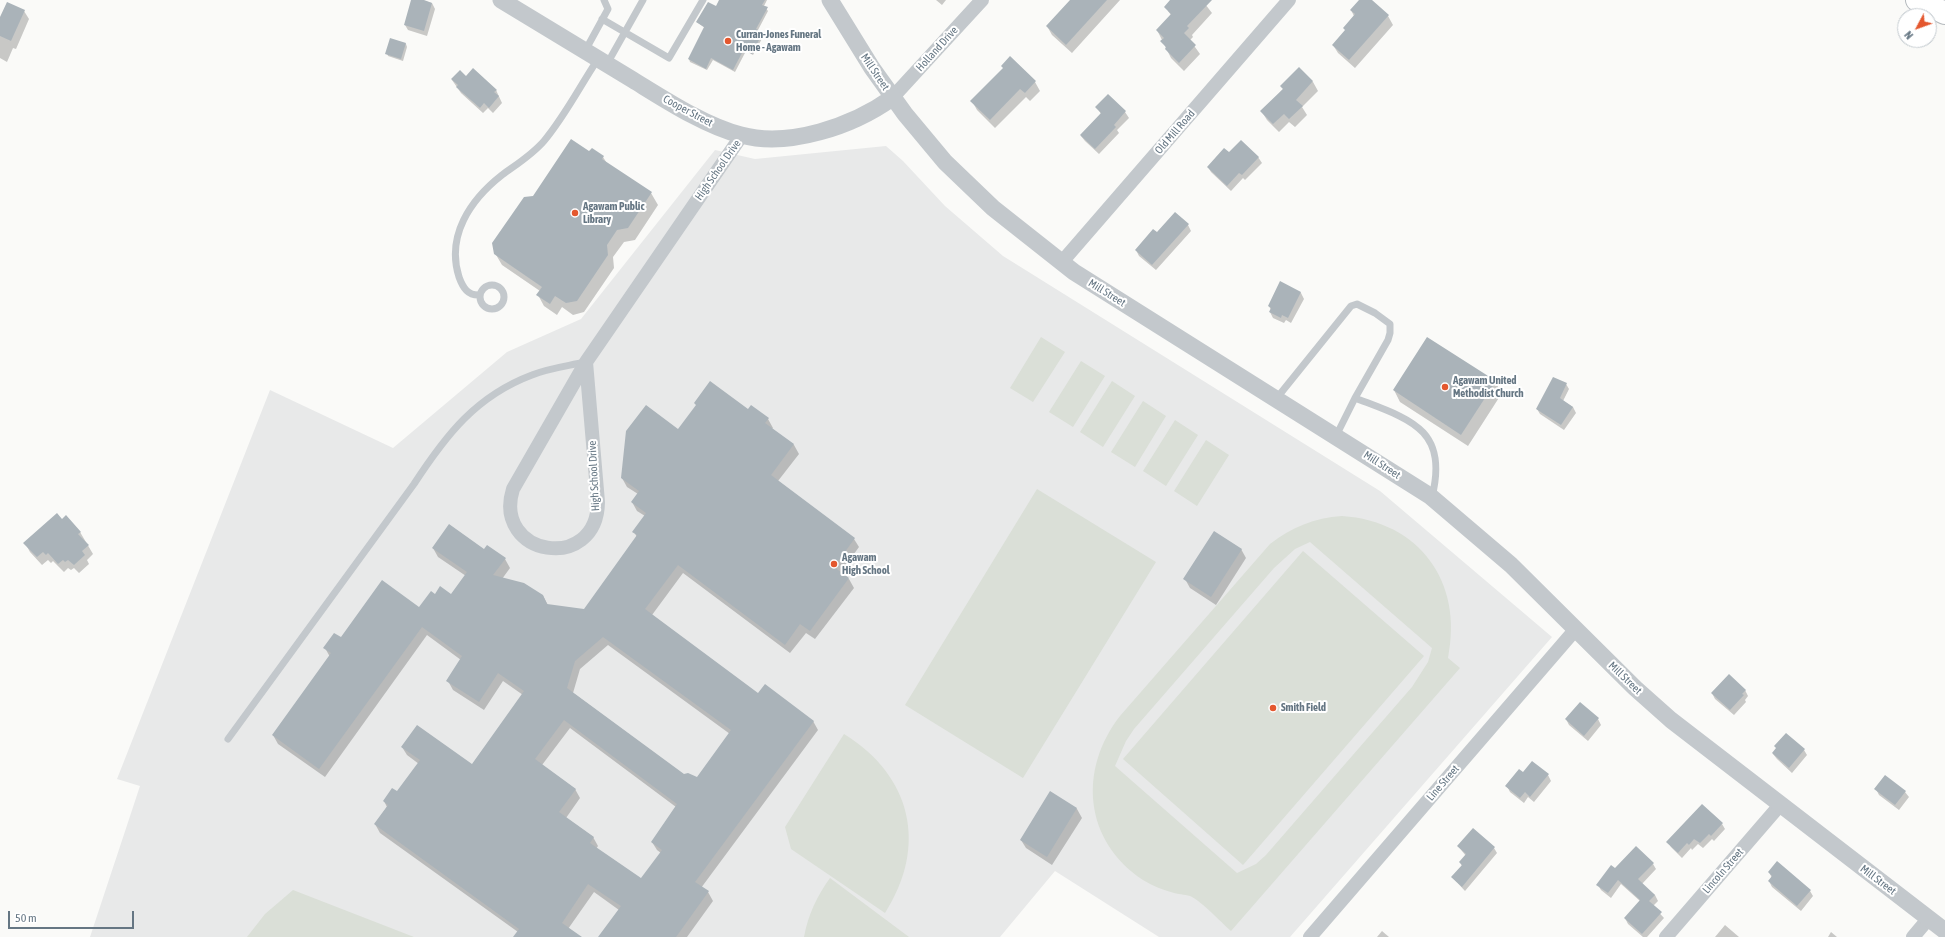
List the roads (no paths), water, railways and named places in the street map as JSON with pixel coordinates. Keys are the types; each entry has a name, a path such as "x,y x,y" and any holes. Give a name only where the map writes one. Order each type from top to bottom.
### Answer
{"highway":[{"path":"1917,0 1945,13"}],"street":[{"name":"Cooper Street","path":"501,0 680,107 719,127 742,136 770,139 800,136 851,121 874,110 892,98"},
{"name":"Mill Street","path":"830,0 852,38 892,98 931,146 960,177 993,208 1061,264 1336,436 1432,498 1510,565 1635,688 1671,720 1945,931"},
{"name":"Holland Drive","path":"892,98 982,0"},
{"name":"Old Mill Road","path":"1061,264 1289,0"},
{"name":"High School Drive","path":"586,362 598,502 597,515 592,527 578,542 560,549 542,547 526,539 518,530 511,513 511,495 516,483 586,362 742,136"},
{"name":"Line Street","path":"1310,937 1575,630"},
{"name":"Lincoln Street","path":"1666,937 1780,805"},
{"path":"1913,937 1929,918"}],"lane":[{"path":"596,58 602,20 608,9 604,0"},
{"path":"480,295 470,294 466,291 457,270 455,247 462,219 470,207 493,182 529,156 545,140 596,58 625,32 643,0"},
{"path":"602,20 669,58 703,0"},
{"path":"1276,399 1351,306 1357,304 1375,313 1390,324 1388,340 1355,398 1336,436"},
{"path":"228,739 410,490 437,450 468,414 486,398 527,377 586,362"},
{"path":"1355,398 1416,424 1426,434 1434,449 1437,464 1436,480 1432,498"}],"place":[{"name":"Curran-Jones Funeral Home - Agawam","path":"728,41"},
{"name":"Agawam Public Library","path":"575,213"},
{"name":"Agawam United Methodist Church","path":"1445,387"},
{"name":"Agawam High School","path":"834,564"},
{"name":"Smith Field","path":"1273,708"}]}
